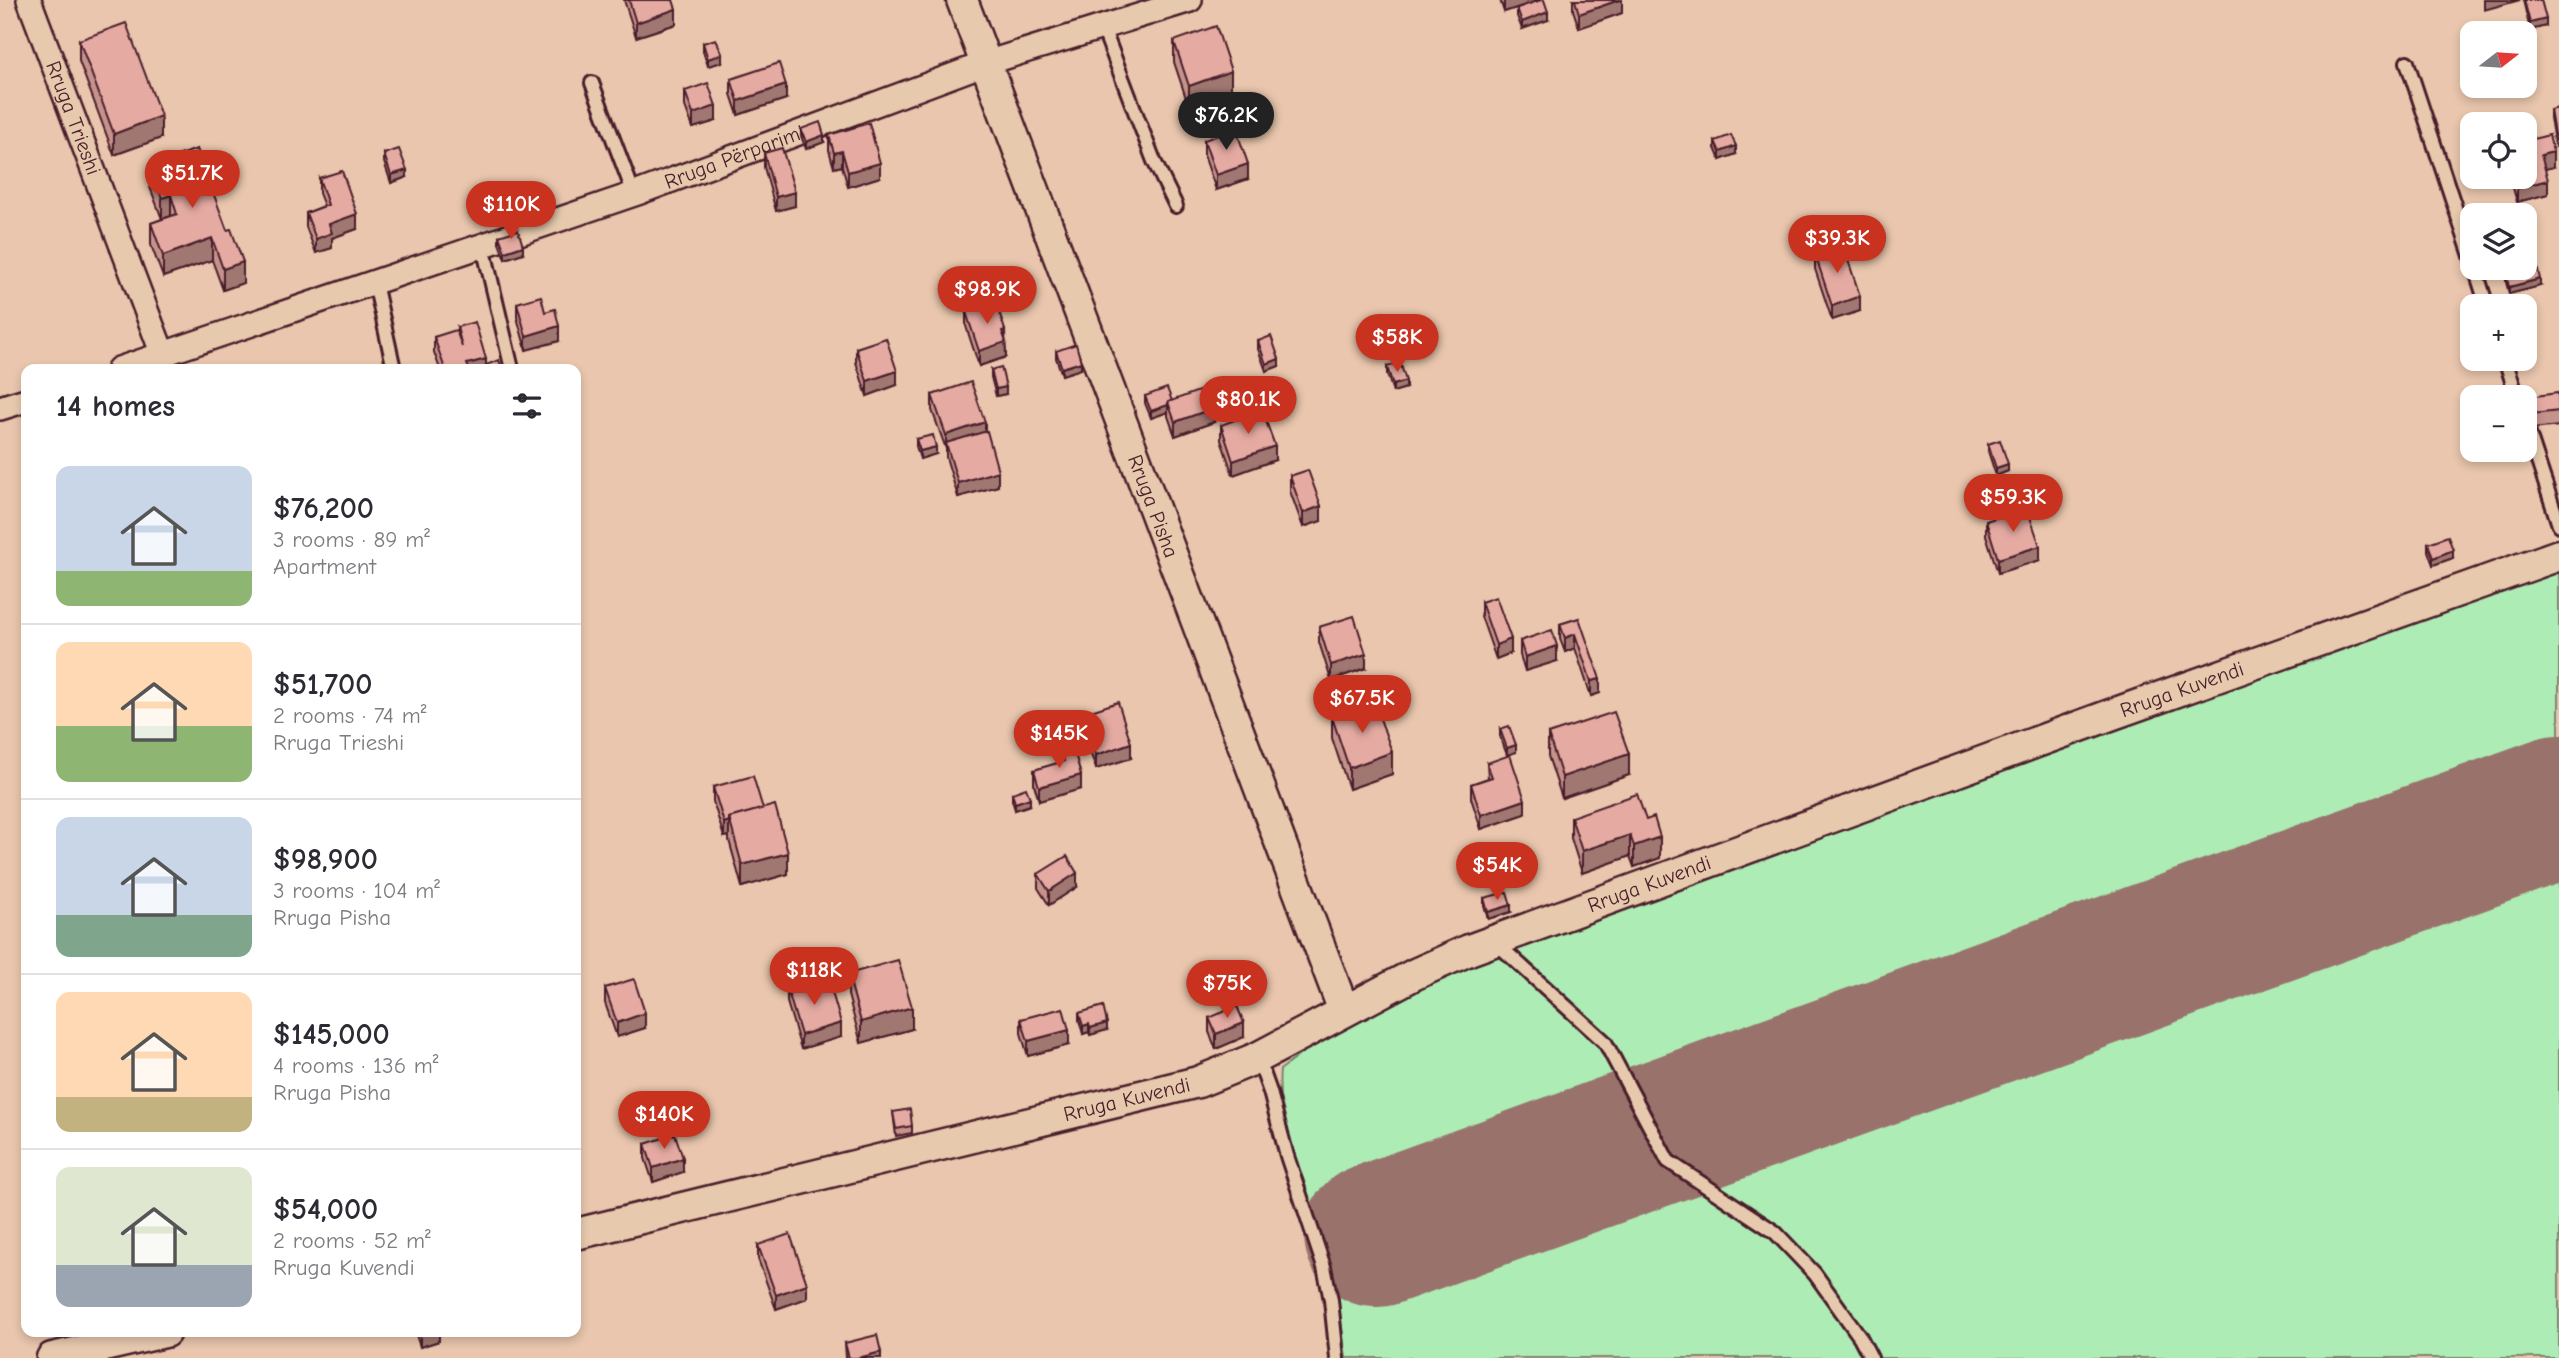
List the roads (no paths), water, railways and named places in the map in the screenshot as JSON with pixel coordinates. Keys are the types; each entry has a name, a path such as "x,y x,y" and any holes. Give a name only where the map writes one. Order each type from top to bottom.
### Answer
{"street":[{"name":"Rruga Trieshi","path":"29,0 170,359"},
{"name":"Rruga Pisha","path":"962,0 1344,1011"},
{"name":"Rruga Përparimi","path":"144,364 170,359 375,283 634,194 986,63 1190,0"},
{"path":"0,408 21,402"},
{"name":"Rruga Kuvendi","path":"581,1233 1198,1082 1306,1034 1415,974 1493,941 2113,714 2559,555"},
{"path":"52,1358 143,1337"}],"lane":[{"path":"1103,28 1154,161 1176,206"},
{"path":"2407,62 2460,223"},
{"path":"592,83 634,194"},
{"path":"483,246 511,364"},
{"path":"375,283 393,364"},
{"path":"2537,458 2559,524"},
{"path":"1493,941 1605,1042 1668,1161 1775,1232 1815,1274 1860,1337 1871,1358"},
{"path":"1257,1058 1324,1267 1338,1358"}]}
